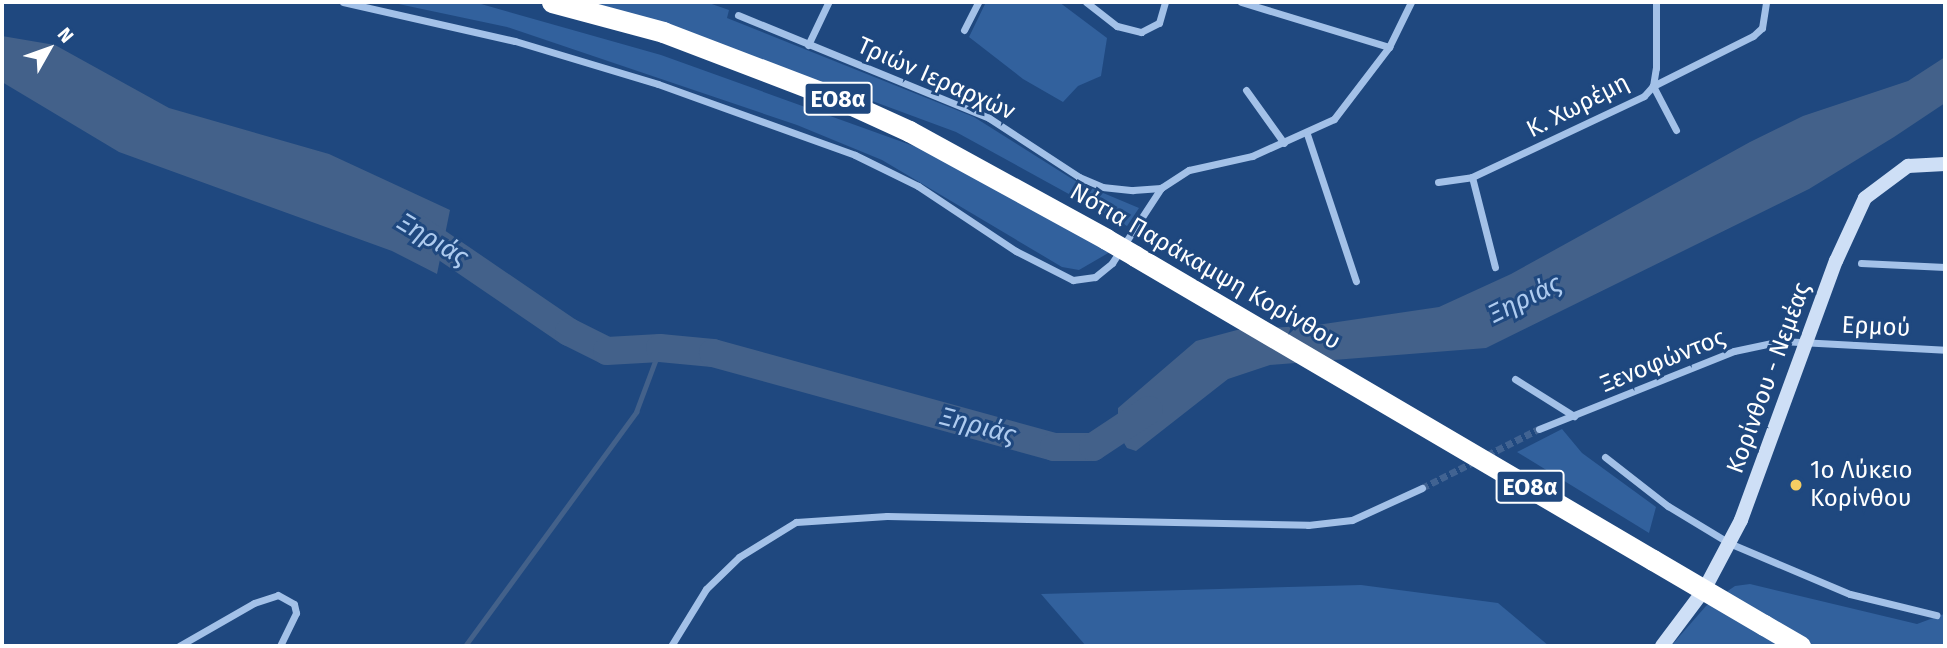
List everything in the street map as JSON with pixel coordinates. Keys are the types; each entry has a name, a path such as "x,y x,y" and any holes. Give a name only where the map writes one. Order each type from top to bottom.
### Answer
{"highway":[{"name":"Νότια Παράκαμψη Κορίνθου","path":"552,2 674,36 841,100 909,131 1106,239 1800,646"}],"main road":[{"name":"Κορίνθου - Νεμέας","path":"1662,646 1704,590 1729,543 1805,343 1865,198 1908,166 1945,164"}],"street":[{"path":"343,2 515,41 658,84 855,155 918,186 1016,251 1073,281 1095,277 1112,263 1161,188 1189,170 1251,156 1307,134 1334,119 1389,47 1411,2"},
{"path":"964,30 978,2"},
{"path":"1087,2 1117,26 1141,32 1159,23 1166,2"},
{"path":"1241,2 1389,47"},
{"name":"Κ. Χωρέμη","path":"1438,182 1472,177 1644,96 1653,86 1656,2"},
{"path":"1676,130 1653,86 1753,36 1762,28 1766,2"},
{"path":"808,45 828,3"},
{"name":"Τριών Ιεραρχών","path":"738,15 989,118 1064,170 1102,187 1161,188"},
{"path":"1247,90 1284,143"},
{"path":"1307,134 1356,281"},
{"path":"1472,177 1495,267"},
{"path":"1861,263 1945,267"},
{"name":"Ξενοφώντος","path":"1539,429 1734,351 1781,341 1805,343"},
{"name":"Ερμού","path":"1805,343 1945,350"},
{"path":"1515,379 1574,416"},
{"path":"1605,457 1668,506 1729,543 1850,594 1936,615"},
{"path":"671,646 706,589 756,543 796,522 887,516 1308,525 1352,520 1422,488"},
{"path":"179,646 254,603 278,595 294,604 296,613 280,646"}],"shaded area":[{"path":"389,2 474,2 661,55 922,149 1110,252 1079,270 1062,267 882,160 797,125 507,27"},
{"path":"586,2 706,2 729,10 727,18 974,117 1077,182 1139,208 1127,226 956,132 659,22"},
{"path":"986,2 1059,2 1107,38 1101,76 1078,86 1063,102 1023,79 969,37"},
{"path":"1562,429 1582,453 1656,507 1649,533 1517,452"},
{"path":"1750,584 1917,624 1944,614 1945,646 1671,646 1706,606 1735,586"},
{"path":"1361,585 1498,603 1549,646 1086,646 1041,594"}],"water":[{"path":"2,36 55,45 169,108 329,154 450,210 437,274 392,251 119,152 2,82"},
{"path":"1945,57 1945,103 1894,137 1809,189 1486,348 1270,365 1228,379 1136,451 1127,448 1118,433 1118,408 1196,341 1237,330 1317,325 1439,307 1511,274 1750,142 1803,116 1908,81"}],"waterway":[{"name":"Ξηριάς","path":"412,225 569,332 607,351 660,348 713,353 1054,447 1093,447 1149,410"},
{"path":"465,646 636,412 660,348"}],"tunnel":[{"path":"1422,488 1539,429"}],"place":[{"name":"1ο Λύκειο Κορίνθου","path":"1796,485"}]}
